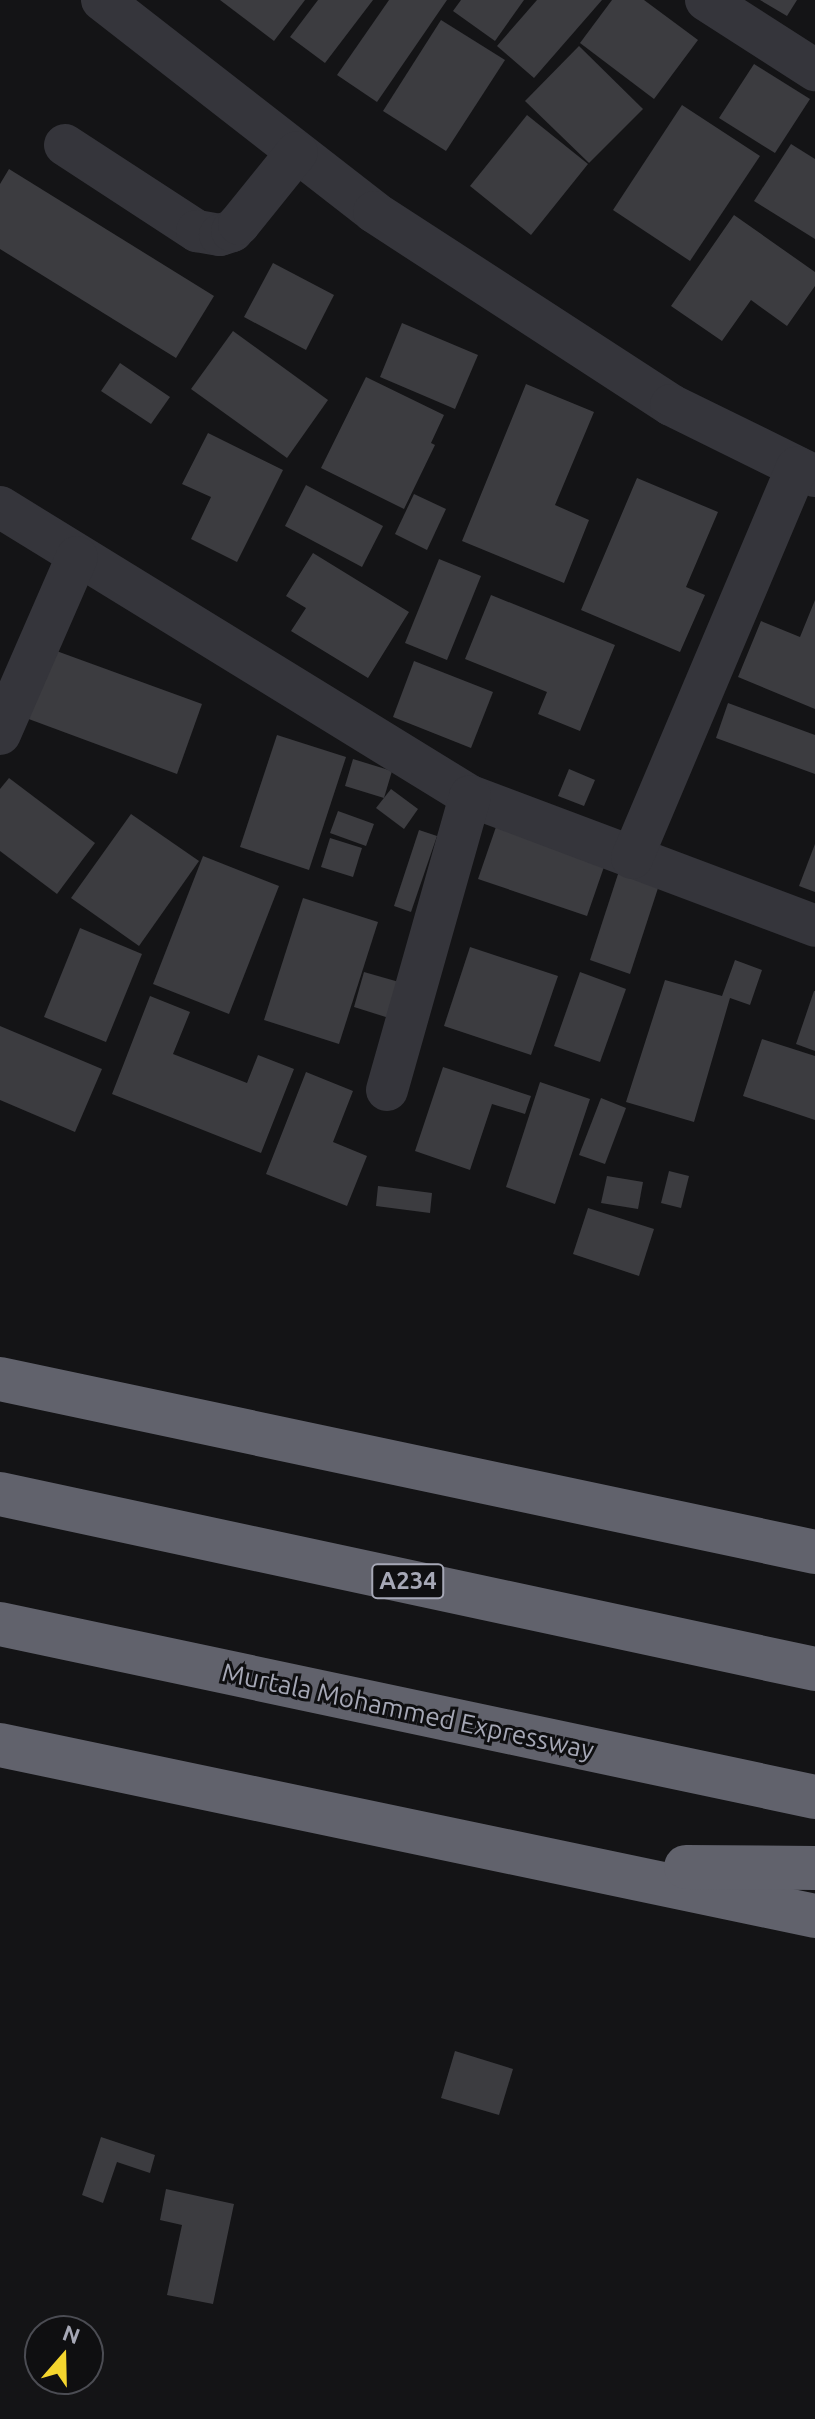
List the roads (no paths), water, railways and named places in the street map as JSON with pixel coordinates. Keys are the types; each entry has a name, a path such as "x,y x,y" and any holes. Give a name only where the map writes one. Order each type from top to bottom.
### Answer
{"highway":[{"path":"0,1379 815,1552"},
{"name":"A234","path":"0,1494 815,1669"},
{"path":"680,1523 815,1571"},
{"name":"Murtala Mohammed Expressway","path":"0,1624 815,1797"},
{"path":"0,1745 815,1916"},
{"path":"564,1863 760,1870 815,1868"}],"street":[{"path":"102,0 374,212 671,405 806,472 632,858"},
{"path":"706,0 815,70"},
{"path":"65,145 197,231 220,235 239,224 297,152"},
{"path":"0,507 470,796 815,926"},
{"path":"0,734 77,557"},
{"path":"387,1090 470,796"}]}
